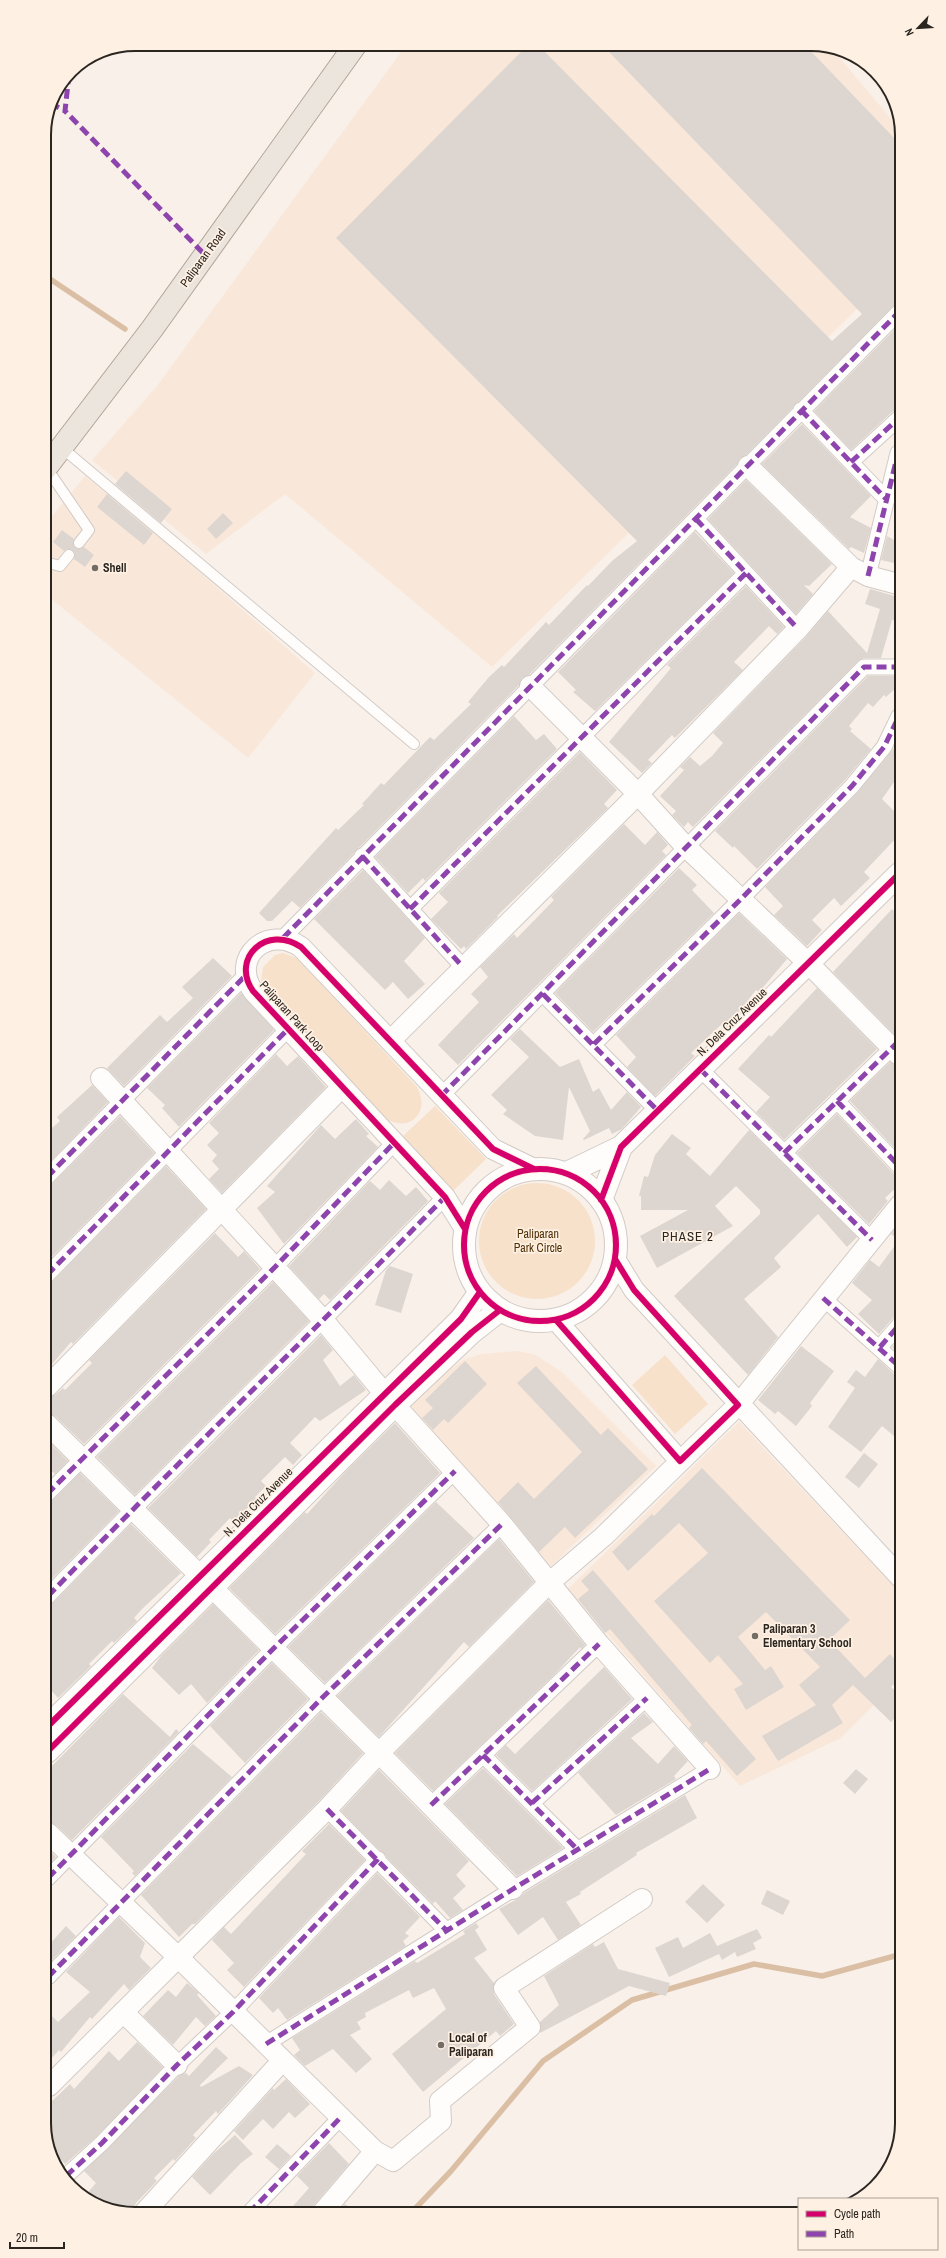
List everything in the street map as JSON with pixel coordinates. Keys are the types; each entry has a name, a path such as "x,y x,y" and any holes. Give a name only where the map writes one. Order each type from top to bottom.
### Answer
{"main road":[{"name":"Paliparan Road","path":"51,461 157,323 351,51"}],"street":[{"path":"534,1168 493,1149 301,947 283,938 895,316"},
{"path":"801,410 887,500"},
{"path":"851,462 895,422"},
{"path":"748,466 851,567 868,576 895,583"},
{"path":"868,576 895,466"},
{"path":"696,519 798,629"},
{"path":"390,1041 638,794 798,629 851,567"},
{"path":"410,909 746,573"},
{"path":"441,1096 543,994 685,846 864,667 895,667"},
{"path":"530,686 638,794 685,846 895,1046"},
{"path":"594,1044 741,899 852,786 884,747 895,724"},
{"path":"362,856 463,967"},
{"name":"N. Dela Cruz Avenue","path":"567,1173 621,1147 895,878"},
{"name":"Paliparan Park Loop","path":"283,938 269,940 256,947 246,964 246,975 253,991 445,1197 465,1229"},
{"path":"51,1173 246,975"},
{"path":"543,994 594,1044 658,1111"},
{"path":"51,1271 288,1029"},
{"path":"784,1153 837,1101 895,1050"},
{"path":"700,1069 872,1240"},
{"path":"101,1078 168,1152 224,1210 324,1321 390,1399 502,1524 599,1644 710,1769 513,1889 266,2044"},
{"path":"51,1383 224,1210 342,1087"},
{"path":"837,1101 895,1162"},
{"path":"51,1490 275,1268 394,1143"},
{"name":"N. Dela Cruz Avenue","path":"601,1200 621,1147"},
{"path":"534,1168 551,1169 567,1173 586,1184 601,1200 611,1218 616,1238 615,1259 610,1276 601,1292 592,1300 574,1314 556,1320 537,1321 524,1319 500,1310 480,1292 471,1278 466,1262 463,1245 465,1229 473,1208 490,1187 503,1178 518,1171 534,1168"},
{"path":"51,1593 133,1508 324,1321 445,1197"},
{"path":"51,2084 327,1809 379,1753 549,1583 604,1536 738,1405 823,1298 895,1211"},
{"path":"615,1259 634,1290 738,1405 895,1572"},
{"path":"51,1723 206,1580 390,1399 461,1319 480,1292"},
{"path":"823,1298 880,1347 895,1362"},
{"path":"390,1399 500,1310"},
{"path":"556,1320 680,1461"},
{"path":"880,1347 895,1330"},
{"path":"51,1428 206,1580 513,1889"},
{"path":"51,1875 274,1648 455,1471"},
{"path":"51,1974 323,1697 502,1524"},
{"path":"51,1748 206,1580"},
{"path":"431,1805 599,1644"},
{"path":"532,1803 647,1698"},
{"path":"483,1755 578,1850"},
{"path":"327,1809 378,1859 447,1931"},
{"path":"51,1837 120,1904 178,1957 375,2151 393,2162 441,2121 440,2101 530,2027 504,1988 642,1899"},
{"path":"68,2174 102,2143 177,2065 233,2012 378,1859"},
{"path":"123,2012 177,2065"},
{"path":"149,2207 282,2061"},
{"path":"255,2207 341,2117"},
{"path":"326,2207 375,2151"}],"lane":[{"path":"61,447 414,744"},
{"path":"51,475 89,530 79,543"},
{"path":"51,564 60,566 69,555"}],"shaded area":[{"path":"402,51 816,51 837,55 894,122 895,130 895,272 492,667 285,494 206,554 92,460 157,386"},
{"path":"85,476 165,542 315,673 248,758 51,599 51,518"},
{"path":"516,1351 534,1354 562,1372 656,1466 551,1566 410,1407 443,1375 463,1360 481,1354"},
{"name":"Paliparan 3 Elementary School","path":"739,1422 895,1588 895,1684 841,1738 740,1786 568,1589"}],"green space":[{"path":"283,953 297,958 417,1087 421,1096 421,1105 420,1112 416,1118 410,1122 403,1123 394,1122 385,1118 264,989 261,982 263,967 275,955"},
{"path":"435,1106 486,1159 453,1191 402,1137"},
{"name":"Paliparan Park Circle","path":"537,1183 559,1187 569,1192 578,1200 586,1209 591,1219 595,1241 591,1263 586,1273 578,1282 569,1290 559,1295 537,1299 515,1295 505,1290 496,1282 488,1273 483,1263 479,1241 483,1219 488,1209 496,1200 505,1192 515,1187"},
{"path":"665,1355 708,1404 675,1434 632,1385"}],"building":[{"path":"522,51 544,51 832,341 862,314 609,52 811,51 895,139 895,306 746,455 740,458 737,464 529,675 522,678 519,685 300,908 292,901 272,921 267,921 259,913 336,828 338,830 364,805 362,804 381,783 384,785 430,737 434,740 471,704 468,702 489,677 502,665 504,667 546,622 549,625 612,561 637,541 336,238"},
{"path":"895,329 895,411 892,412 851,450 814,411"},
{"path":"802,424 871,496 850,517 871,528 864,553 851,547 849,549 762,464"},
{"path":"126,471 172,509 161,523 115,484"},
{"path":"746,480 832,564 809,586 804,585 813,594 796,614 708,519"},
{"path":"107,494 153,533 144,545 97,507"},
{"path":"223,513 233,523 216,539 207,529"},
{"path":"62,530 74,539 75,548 79,549 84,547 94,555 85,567 74,559 75,553 73,550 67,549 64,551 53,542"},
{"path":"695,532 734,573 595,711 573,692 576,690 558,672"},
{"path":"887,536 895,540 895,563 881,560"},
{"path":"746,586 784,627 777,634 769,626 734,662 743,670 675,738 672,735 648,760 652,763 642,773 609,742 671,668 667,665"},
{"path":"870,589 895,596 895,620 892,620 881,658 864,658 858,661 693,827 688,822 684,827 672,815 676,811 660,796 684,770 680,767 690,757 700,766 712,756 723,743 713,733 806,637 828,611 867,653 880,609 865,604"},
{"path":"868,676 895,676 895,689 886,697 884,695 873,707 868,703 849,726 852,729 850,731 871,749 845,780 757,869 734,846 733,848 715,831"},
{"path":"514,716 536,740 544,734 557,749 425,881 423,878 408,893 375,857"},
{"path":"895,747 895,781 882,799 895,812 895,839 864,872 870,878 841,906 834,898 812,920 822,930 807,946 774,915 783,906 765,887 858,792"},
{"path":"580,752 617,790 604,804 608,808 497,916 498,917 466,949 464,946 461,949 431,919 448,902 439,893"},
{"path":"624,824 645,845 657,832 668,845 662,851 666,855 458,1065 438,1045 479,1002 471,994 488,977 480,967 514,934 517,938 554,900 551,897"},
{"path":"679,868 697,885 692,890 714,913 593,1032 555,993"},
{"path":"363,870 425,938 404,961 425,984 408,999 393,982 385,990 314,919"},
{"path":"892,909 895,912 895,1034 894,1034 833,972"},
{"path":"739,913 787,959 759,992 756,990 730,1023 725,1027 722,1024 691,1053 695,1056 655,1096 627,1067 636,1057 616,1035"},
{"path":"213,958 232,976 124,1086 107,1068 160,1015 167,1022 193,998 182,987"},
{"path":"817,988 877,1049 784,1140 756,1112 770,1097 738,1069 769,1035 771,1037"},
{"path":"241,993 274,1030 179,1127 162,1108 165,1105 147,1088"},
{"path":"520,1029 560,1067 579,1059 593,1092 599,1088 611,1110 627,1092 641,1107 622,1129 612,1134 609,1128 584,1140 583,1139 590,1131 569,1087 563,1140 535,1136 503,1114 507,1110 491,1095 529,1057 510,1039"},
{"path":"276,1054 287,1066 298,1056 326,1087 222,1193 209,1179 219,1169 212,1161 217,1155 207,1145 219,1133 209,1123"},
{"path":"890,1062 895,1064 895,1149 850,1101"},
{"path":"92,1085 108,1102 51,1161 51,1129 60,1121 57,1117"},
{"path":"837,1114 895,1174 895,1189 885,1198 888,1201 869,1224 797,1153"},
{"path":"120,1116 154,1153 51,1258 51,1184"},
{"path":"356,1119 369,1134 366,1136 378,1147 284,1244 257,1208 275,1192 267,1186 321,1125 335,1139"},
{"path":"749,1130 857,1237 847,1247 818,1214 774,1258 781,1267 744,1299 778,1337 748,1375 674,1296 760,1214 760,1210 736,1186 715,1206 733,1226 657,1268 640,1236 688,1210 641,1210 641,1196 639,1196 644,1176 648,1177 655,1155 672,1134 691,1148 686,1154 710,1176"},
{"path":"166,1166 206,1209 73,1344 71,1342 51,1365 51,1282"},
{"path":"389,1180 406,1196 416,1187 428,1201 330,1300 324,1294 319,1299 289,1266 370,1181 380,1190"},
{"path":"895,1229 895,1237 891,1234"},
{"path":"215,1233 238,1257 244,1251 260,1269 84,1444 55,1416 51,1414 51,1396 63,1388 65,1390 92,1363 89,1360"},
{"path":"895,1245 895,1317 879,1334 858,1314 872,1300 852,1283 870,1260 879,1267"},
{"path":"390,1266 413,1274 401,1313 375,1305 386,1270"},
{"path":"273,1282 309,1321 135,1495 97,1457"},
{"path":"321,1335 333,1350 323,1360 340,1386 354,1375 366,1390 320,1421 315,1417 290,1443 302,1455 293,1465 285,1457 261,1481 266,1486 255,1497 257,1500 244,1511 246,1513 235,1524 230,1518 209,1540 211,1542 197,1557 148,1508"},
{"path":"801,1346 834,1371 810,1403 812,1406 796,1426 778,1411 775,1414 758,1400"},
{"path":"878,1359 895,1374 895,1437 882,1426 861,1452 828,1427 855,1388 847,1382 856,1370 865,1377"},
{"path":"465,1361 487,1384 448,1423 444,1419 433,1430 422,1418 433,1408 425,1400"},
{"path":"536,1366 601,1435 608,1428 648,1469 575,1538 565,1527 539,1552 498,1502 518,1482 534,1499 582,1452 517,1383"},
{"path":"395,1423 440,1473 275,1634 229,1588 305,1512 307,1514 346,1471"},
{"path":"51,1444 68,1461 55,1474 51,1470"},
{"path":"864,1453 878,1464 859,1488 845,1477"},
{"path":"702,1468 850,1620 829,1640 865,1678 890,1654 895,1659 895,1683 891,1687 895,1691 895,1718 891,1722 853,1685 832,1705 843,1723 778,1761 762,1736 816,1705 799,1685 820,1667 766,1612 738,1637 765,1670 771,1666 784,1687 746,1710 734,1689 743,1684 718,1655 710,1663 654,1601 708,1553 679,1523 628,1571 612,1552 652,1514 654,1516"},
{"path":"80,1473 119,1511 51,1580 51,1501"},
{"path":"436,1502 474,1538 325,1683 288,1647"},
{"path":"131,1524 181,1573 143,1608 134,1618 137,1621 114,1643 112,1641 89,1664 91,1666 58,1698 51,1690 51,1604"},
{"path":"499,1539 534,1582 469,1647 464,1642 379,1737 337,1696"},
{"path":"593,1570 756,1759 737,1776 706,1741 703,1744 689,1728 692,1725 610,1629 605,1633 578,1599 589,1590 581,1581"},
{"path":"548,1600 585,1645 581,1649 580,1647 555,1674 433,1791 395,1753"},
{"path":"213,1604 259,1650 207,1703 191,1684 179,1695 152,1668 161,1656"},
{"path":"272,1663 308,1699 245,1763 210,1726"},
{"path":"604,1667 632,1699 532,1791 496,1755 506,1745 515,1754"},
{"path":"123,1694 170,1737 176,1729 179,1732 72,1840 56,1825 51,1823 51,1767"},
{"path":"321,1712 363,1753 319,1801 195,1924 192,1924 179,1937 141,1895"},
{"path":"644,1713 653,1722 631,1738 658,1764 674,1746 688,1761 674,1776 676,1779 616,1815 578,1773"},
{"path":"193,1744 232,1777 135,1876 132,1873 134,1871 101,1837"},
{"path":"483,1768 563,1848 517,1876 445,1804"},
{"path":"856,1769 868,1779 855,1794 843,1783"},
{"path":"379,1770 469,1861 456,1875 466,1886 453,1898 463,1910 450,1918 435,1901 433,1904 341,1811"},
{"path":"685,1795 697,1818 636,1853 637,1855 580,1892 581,1894 566,1902 581,1925 558,1940 543,1917 518,1935 499,1909 521,1897 524,1893"},
{"path":"329,1824 365,1860 244,1987 227,1970 234,1963 212,1940 224,1927 231,1934 306,1854 302,1851"},
{"path":"51,1852 56,1857 51,1862"},
{"path":"377,1873 420,1917 405,1933 409,1936 403,1941 406,1946 287,2020 278,2008 273,2013 259,1998"},
{"path":"703,1884 725,1905 707,1923 685,1902"},
{"path":"767,1890 790,1901 783,1915 761,1904"},
{"path":"119,1917 145,1943 140,1957 151,1968 129,1990 124,1984 92,2019 90,2017 61,2052 59,2050 51,2059 51,2015 58,2022 90,1992 66,1972"},
{"path":"476,1923 479,1927 475,1930 487,1950 474,1958 494,1983 494,1994 514,2024 500,2036 496,2031 423,2092 392,2054 446,2009 434,1988 413,1998 409,1990 365,2013 366,2017 357,2022 361,2029 350,2035 372,2059 356,2073 333,2049 305,2066 294,2055 300,2050 292,2038 415,1961 417,1963 465,1934 463,1931"},
{"path":"66,1926 76,1936 51,1961 51,1943"},
{"path":"757,1929 762,1938 753,1943 756,1949 737,1957 735,1952 722,1960 719,1954 669,1977 655,1948 678,1937 683,1948 710,1933 717,1946"},
{"path":"604,1942 618,1969 670,1983 666,1996 629,1986 540,2033 540,2022 559,2005 544,1976 593,1944 595,1947"},
{"path":"187,1983 199,1993 197,1995 216,2016 205,2026 196,2017 173,2045 143,2016 168,1990 176,1997"},
{"path":"137,2042 163,2067 96,2137 65,2164 59,2157 55,2150 51,2128 51,2102 70,2084 74,2089 109,2051 119,2061"},
{"path":"216,2047 228,2058 200,2085 201,2087 239,2066 253,2075 218,2114 216,2111 193,2135 196,2138 175,2161 173,2159 154,2178 157,2181 136,2203 135,2207 108,2203 88,2193 96,2183 84,2171 179,2076 186,2073 189,2076"},
{"path":"286,2079 310,2104 295,2118 289,2112 273,2129 263,2119 243,2140 234,2131 273,2088 274,2090"},
{"path":"235,2135 253,2154 241,2163 210,2195 192,2177 213,2154"},
{"path":"329,2143 349,2164 313,2207 292,2207 309,2188 297,2176"},
{"path":"277,2144 291,2156 279,2169 265,2157"}],"waterway":[{"path":"51,280 125,329"},
{"path":"417,2207 451,2171 543,2061 632,2000 754,1964 822,1976 895,1956"}],"marked path":[{"path":"68,84 65,111 205,255"},
{"path":"56,106 65,111"},
{"path":"283,938 895,316"},
{"path":"801,410 887,500"},
{"path":"851,462 895,422"},
{"path":"868,576 895,465"},
{"path":"696,519 798,629"},
{"path":"410,909 746,573"},
{"path":"441,1096 864,667 895,667"},
{"path":"594,1044 741,899 852,786 884,747 895,724"},
{"path":"362,856 463,967"},
{"path":"51,1173 246,975"},
{"path":"543,994 658,1111"},
{"path":"51,1271 288,1029"},
{"path":"784,1153 895,1045"},
{"path":"700,1069 872,1240"},
{"path":"837,1101 895,1162"},
{"path":"51,1490 275,1267 394,1143"},
{"path":"51,1593 445,1197"},
{"path":"823,1298 895,1363"},
{"path":"880,1347 895,1330"},
{"path":"51,1875 274,1648 455,1471"},
{"path":"51,1974 323,1697 502,1524"},
{"path":"431,1805 599,1644"},
{"path":"532,1803 647,1698"},
{"path":"483,1755 578,1850"},
{"path":"266,2044 513,1889 710,1769"},
{"path":"327,1809 447,1931"},
{"path":"68,2174 102,2143 177,2065 233,2012 378,1859"},
{"path":"255,2207 341,2117"}],"cycle path":[{"path":"601,1200 621,1147 895,878"},
{"path":"465,1229 445,1197 253,991 247,979 246,967 249,957 256,948 265,942 276,940 288,941 301,947 493,1149 534,1169"},
{"path":"533,1169 547,1169 562,1172 576,1178 594,1191 607,1209 613,1223 616,1245 613,1267 607,1281 594,1299 576,1312 562,1318 547,1321 533,1321 518,1318 504,1312 492,1304 481,1293 473,1281 467,1267 464,1252 464,1238 467,1223 473,1209 481,1197 492,1186 504,1178 518,1172 533,1169"},
{"path":"556,1320 680,1461 738,1405 634,1290 615,1259"},
{"path":"51,1723 461,1319 480,1292"},
{"path":"51,1748 395,1405 472,1332 500,1310"}],"place":[{"name":"Shell","path":"95,568"},
{"name":"Paliparan 3 Elementary School","path":"755,1636"},
{"name":"Local of Paliparan","path":"441,2045"}],"district":[{"name":"PHASE 2","path":"688,1236"}]}
